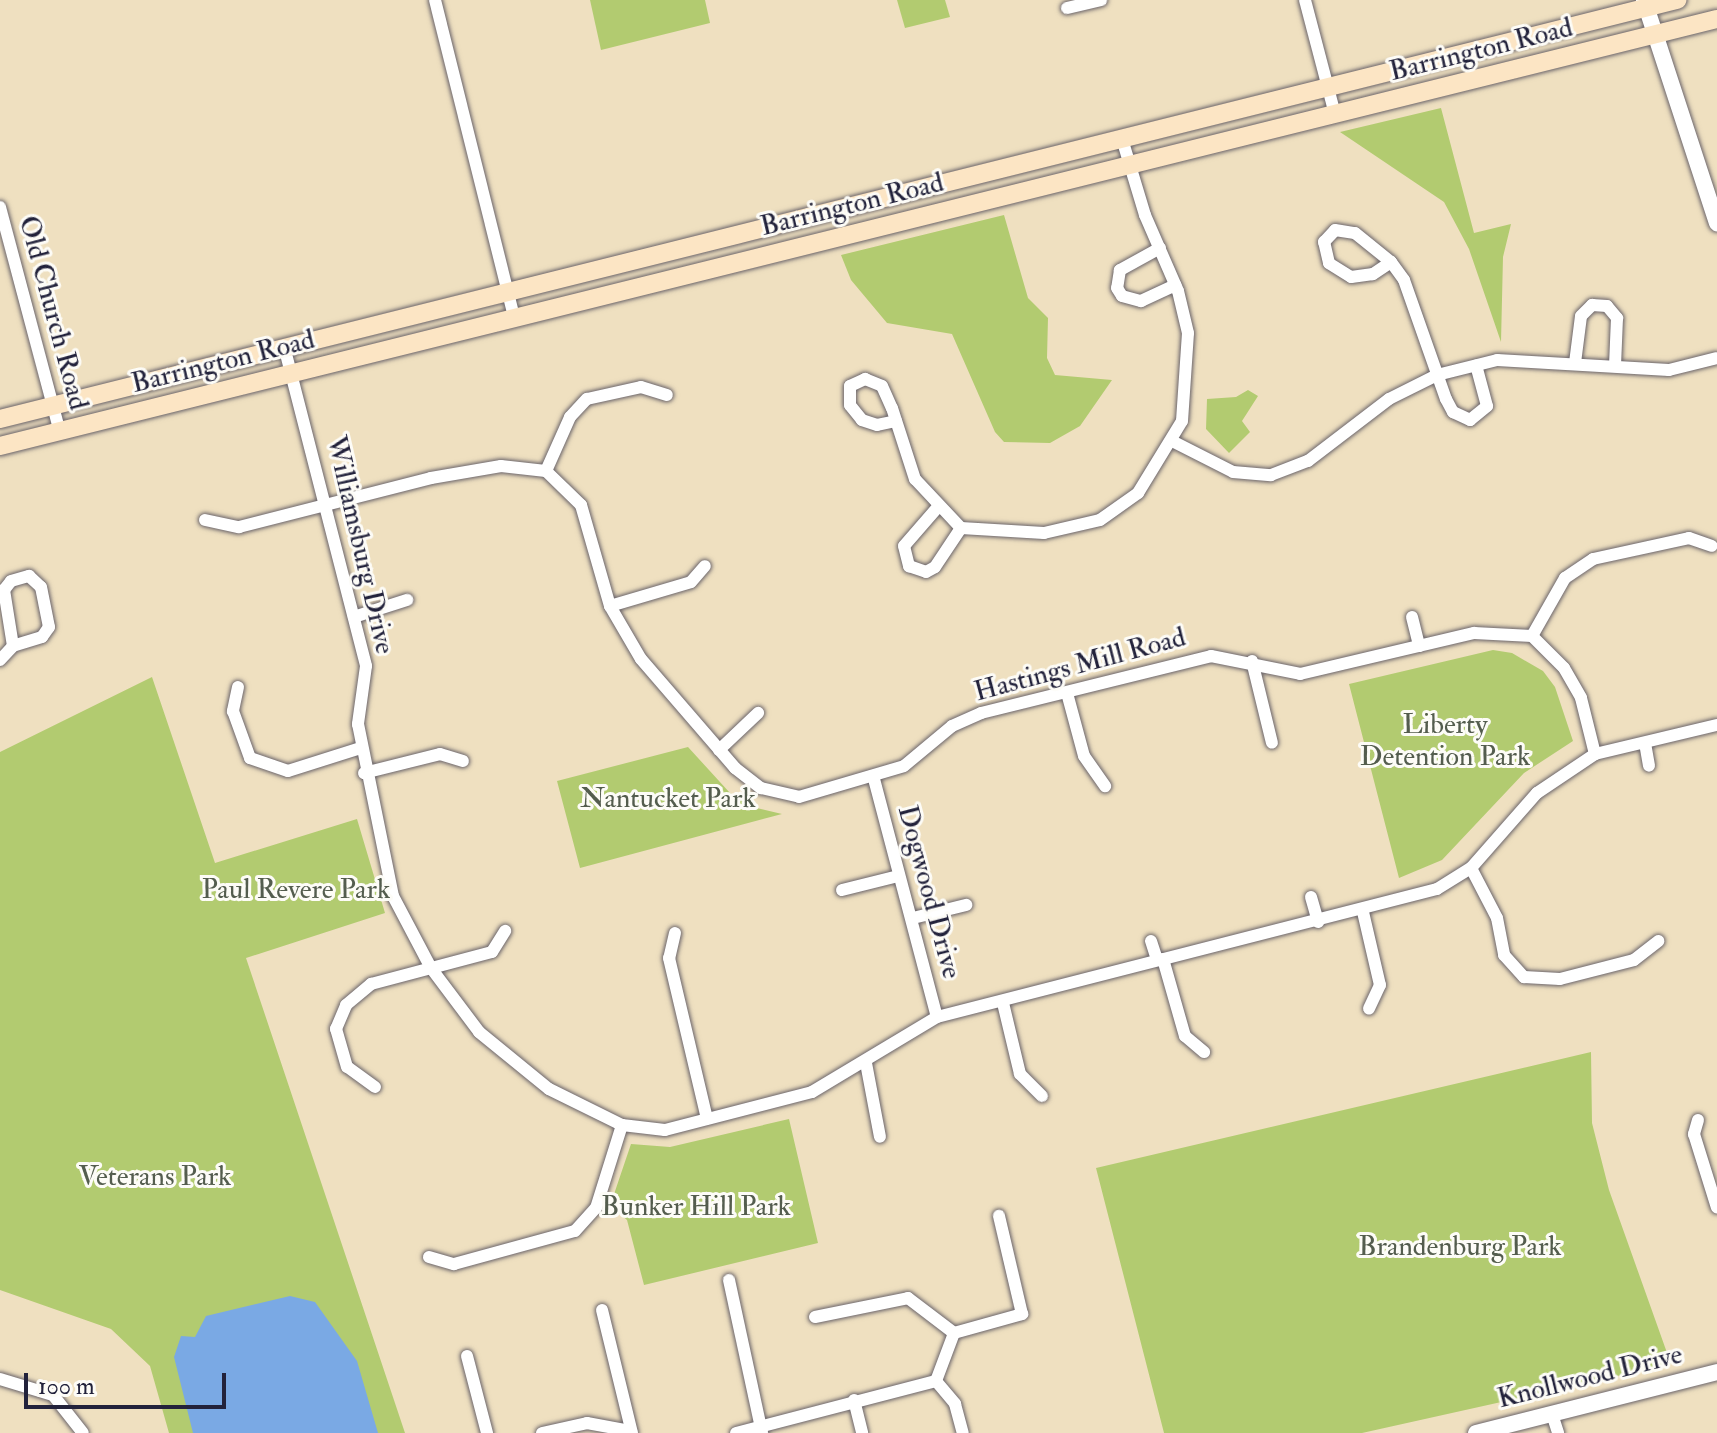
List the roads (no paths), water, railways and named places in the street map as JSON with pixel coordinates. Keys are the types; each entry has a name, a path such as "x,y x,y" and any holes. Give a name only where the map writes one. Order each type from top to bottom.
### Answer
{"main road":[{"name":"Barrington Road","path":"0,419 1123,142 1645,4 1677,0"},
{"name":"Barrington Road","path":"0,446 1717,19"}],"street":[{"path":"435,0 514,318"},
{"path":"1067,8 1101,0"},
{"path":"1305,0 1335,114"},
{"path":"1645,4 1717,223"},
{"path":"896,421 915,479 937,508 961,528 1044,533 1100,520 1138,493 1182,421 1188,333 1176,285 1123,142"},
{"name":"Old Church Road","path":"0,207 60,432"},
{"path":"1391,262 1373,274 1351,277 1329,263 1324,242 1335,230 1355,233 1391,262 1404,280 1453,412 1470,420 1487,406 1476,365"},
{"path":"1160,248 1120,270 1117,288 1122,296 1141,301 1176,285"},
{"path":"1575,363 1581,316 1592,305 1607,306 1617,318 1615,366"},
{"name":"Williamsburg Drive","path":"285,350 328,505 366,666 358,724 364,773 393,896 431,968 479,1032 537,1080 622,1125 665,1130 812,1092 866,1063 937,1017 1363,912 1437,889 1471,868 1537,793 1595,754 1717,725"},
{"path":"1172,441 1233,472 1271,475 1308,461 1389,399 1437,375 1497,360 1669,370 1717,358"},
{"path":"205,520 239,527 501,466 546,471 570,417 587,399 641,387 667,395"},
{"name":"Hastings Mill Road","path":"546,471 570,491 585,513 610,606 641,659 719,750 761,788 799,797 874,779 904,766 952,726 981,713 1211,656 1252,661 1300,674 1474,633 1532,636"},
{"path":"937,508 904,546 909,566 926,572 935,567 961,528"},
{"path":"1595,754 1581,698 1564,668 1532,636 1565,578 1593,559 1689,538 1712,546"},
{"path":"610,606 691,582 705,566"},
{"path":"0,660 13,646 42,637 49,627 41,587 29,576 11,581 4,590 13,646"},
{"path":"354,617 407,600"},
{"path":"1412,617 1419,646"},
{"path":"1252,661 1272,743"},
{"path":"238,687 233,711 250,758 288,771 361,748"},
{"path":"1067,693 1084,756 1105,786"},
{"path":"719,750 758,713"},
{"path":"1645,743 1649,766"},
{"path":"364,773 440,754 463,761"},
{"name":"Dogwood Drive","path":"874,779 937,1017"},
{"path":"1471,868 1497,918 1504,955 1524,977 1560,979 1634,960 1658,941"},
{"path":"842,890 898,876"},
{"path":"1311,897 1318,922"},
{"path":"913,918 966,905"},
{"path":"1363,912 1380,985 1369,1009"},
{"path":"375,1087 347,1067 336,1029 346,1005 371,984 492,952 505,931"},
{"path":"675,933 669,958 707,1119"},
{"path":"1151,941 1185,1036 1204,1052"},
{"path":"1003,1003 1020,1074 1042,1096"},
{"path":"845,1057 852,1070"},
{"path":"866,1063 880,1137"},
{"path":"1698,1120 1694,1134 1717,1208"},
{"path":"429,1257 454,1264 575,1231 596,1208 622,1125"},
{"path":"954,1333 1022,1314 999,1216"},
{"path":"729,1280 761,1430"},
{"path":"815,1317 908,1298 954,1333"},
{"path":"542,1433 587,1423 632,1432 602,1310"},
{"path":"936,1381 954,1333"},
{"path":"467,1356 487,1433"},
{"name":"Knollwood Drive","path":"1476,1433 1717,1372"},
{"path":"0,1379 53,1395 83,1433"},
{"path":"736,1433 761,1430 854,1400 936,1381"},
{"path":"936,1381 955,1404 963,1433"},
{"path":"854,1400 862,1433"},
{"path":"1552,1414 1558,1433"}],"water":[{"path":"290,1296 315,1302 357,1361 378,1433 193,1433 174,1357 181,1336 195,1337 206,1316"}],"park label":[{"name":"Liberty Detention Park","path":"1445,741"},
{"name":"Nantucket Park","path":"668,799"},
{"name":"Paul Revere Park","path":"296,890"},
{"name":"Veterans Park","path":"155,1177"},
{"name":"Bunker Hill Park","path":"696,1207"},
{"name":"Brandenburg Park","path":"1460,1247"}]}
